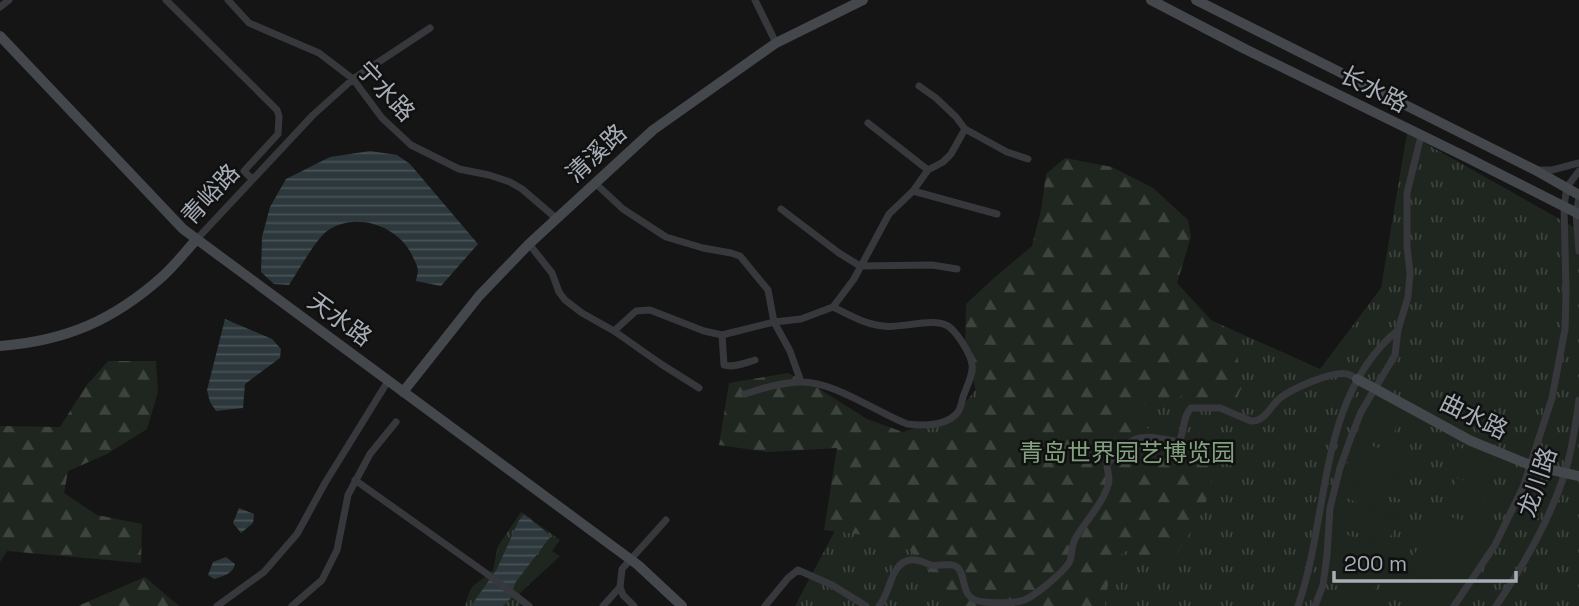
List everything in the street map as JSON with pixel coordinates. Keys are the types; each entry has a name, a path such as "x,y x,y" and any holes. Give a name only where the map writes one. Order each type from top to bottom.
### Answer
{"street":[{"path":"0,7 9,0"},
{"path":"166,0 276,110 279,117 278,134 244,171 252,179"},
{"name":"宁水路","path":"228,0 248,23 320,53 353,79 382,118 411,145 459,169 510,182 556,219"},
{"path":"755,0 776,43"},
{"name":"清溪路","path":"403,392 479,296 529,244 653,130 776,43 863,0"},
{"name":"长水路","path":"1151,0 1578,213"},
{"name":"长水路","path":"1196,0 1537,170 1579,196"},
{"name":"青峪路","path":"0,346 64,335 99,321 128,304 164,275 313,115 353,79 430,27"},
{"name":"天水路","path":"0,36 196,240 631,559 682,606"},
{"path":"919,86 936,98 965,129 1007,152 1028,159"},
{"path":"868,123 928,170"},
{"path":"614,331 636,311 650,310 704,331 722,335 774,322 801,319 833,307 854,279 889,214 913,191 928,170 951,154 965,129"},
{"path":"1315,606 1323,585 1330,508 1340,468 1359,417 1395,355 1398,330 1408,297 1410,273 1407,193 1421,136"},
{"path":"1537,170 1552,170 1579,163"},
{"path":"1454,606 1495,545 1523,487 1552,398 1565,329 1564,206 1567,187 1579,171"},
{"path":"595,183 623,209 666,237 740,256 768,290 774,322 790,351 801,382"},
{"path":"913,191 997,214"},
{"path":"1579,196 1579,251"},
{"path":"781,209 860,266 932,265 957,269"},
{"path":"529,244 552,273 565,300 699,388"},
{"path":"745,394 766,387 801,382 829,387 907,424 920,426 947,421 957,412 974,366 971,355 950,327 939,323 886,327 862,321 833,307"},
{"path":"1298,606 1307,582 1330,455 1345,404 1357,379 1383,342 1398,330"},
{"path":"722,335 724,365 755,360"},
{"path":"879,606 884,601 896,569 902,563 917,559 932,565 957,567 965,590 974,599 982,602 1023,601 1044,588 1069,562 1073,542 1105,493 1109,481 1107,464 1132,440 1149,436 1179,442 1185,418 1191,408 1220,408 1256,421 1264,417 1281,397 1310,383 1337,373 1348,374 1357,379"},
{"name":"曲水路","path":"1357,379 1471,441 1530,465 1579,477"},
{"path":"217,606 264,572 297,534 388,381"},
{"name":"龙川路","path":"1496,606 1522,567 1544,526 1565,473 1579,400"},
{"path":"292,606 322,580 337,551 348,495 355,480 370,454 396,422"},
{"path":"355,480 526,604"},
{"path":"634,606 623,595 620,587 622,569 666,520"},
{"path":"765,606 798,570 832,585 866,606"},
{"path":"603,606 620,587"}],"green space":[{"name":"青岛世界园艺博览园","path":"1407,133 1579,230 1579,606 795,606 884,438 955,415 1081,262 1320,369 1381,288"},
{"path":"1065,158 1112,167 1153,188 1188,220 1191,237 1177,283 1235,346 1243,384 1233,407 1179,396 1138,407 1137,421 1188,455 1215,466 1204,510 1171,564 1126,551 1111,561 1105,606 961,606 920,560 897,539 824,530 837,448 767,452 719,445 729,383 788,373 818,388 867,419 925,440 962,426 979,402 965,349 966,304 1032,246 1046,174"},
{"path":"108,361 156,361 158,392 147,429 107,454 68,471 64,493 97,515 142,524 141,563 7,551 0,562 0,426 60,427 86,386"},
{"path":"1372,399 1399,413 1394,434 1381,438 1366,425 1364,414"},
{"path":"1360,437 1376,448 1396,445 1402,455 1405,477 1348,455 1354,438"},
{"path":"1454,445 1503,466 1501,472 1487,486 1457,475"},
{"path":"1351,459 1404,482 1404,501 1342,475"},
{"path":"1457,478 1488,490 1476,520 1444,509"},
{"path":"1341,480 1402,507 1398,517 1338,495"},
{"path":"1337,498 1398,519 1387,543 1334,525"},
{"path":"521,512 560,540 552,551 560,556 520,593 520,606 465,606 472,587 493,570 498,546"},
{"path":"1441,513 1467,523 1460,536 1448,547 1424,539"},
{"path":"1472,525 1496,535 1458,594 1407,567 1421,543 1448,550 1465,537"},
{"path":"1332,530 1360,539 1348,589 1326,582"},
{"path":"1362,541 1387,550 1373,595 1350,590"},
{"path":"1409,570 1432,583 1418,606 1400,596"},
{"path":"145,577 179,606 78,606"},
{"path":"1434,583 1455,597 1447,606 1420,606"},
{"path":"1324,589 1372,602 1371,606 1319,606"}],"shaded area":[{"path":"370,151 397,155 410,164 478,244 441,286 416,281 417,265 406,245 397,236 375,225 351,222 338,225 323,235 289,285 274,284 261,272 262,237 270,207 286,179 330,157"},
{"path":"225,319 272,339 281,349 280,358 245,384 243,408 216,411 207,390"},
{"path":"239,508 254,514 253,523 241,533 233,523"},
{"path":"524,514 551,536 515,583 511,598 503,606 471,606 497,569"},
{"path":"226,557 235,564 232,570 214,579 208,575 213,562"}]}
